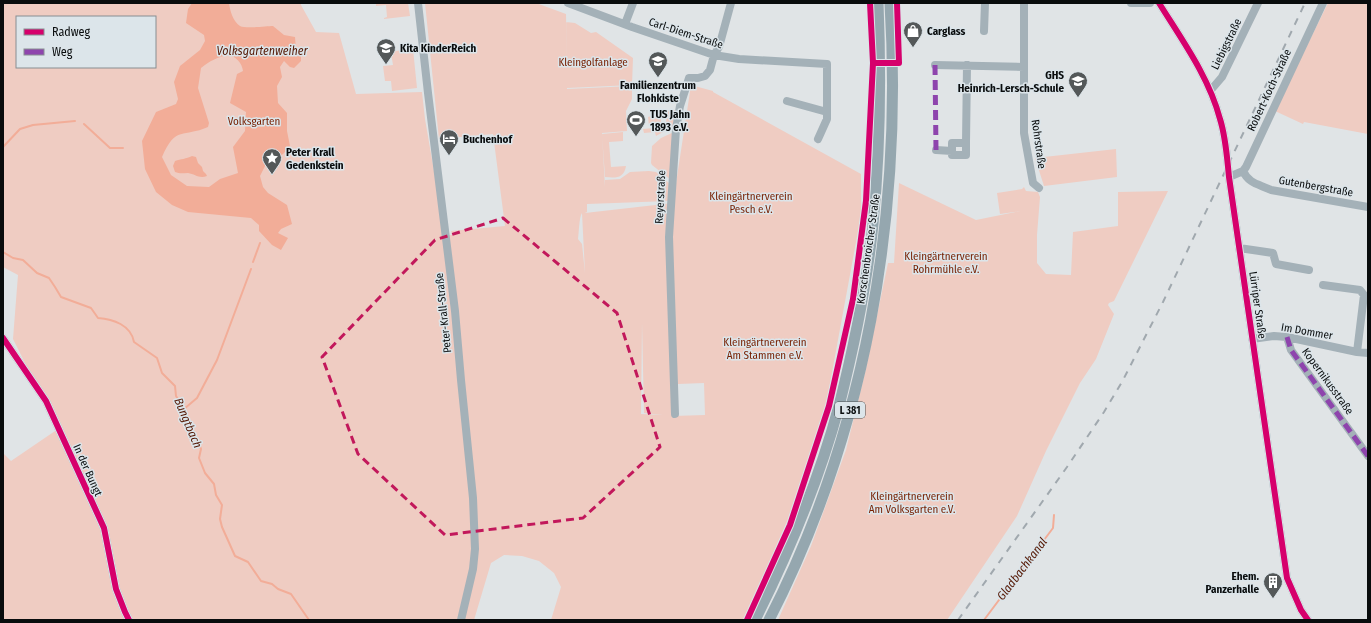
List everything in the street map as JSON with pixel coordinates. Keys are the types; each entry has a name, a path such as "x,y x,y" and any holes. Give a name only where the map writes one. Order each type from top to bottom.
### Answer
{"main road":[{"name":"Korschenbroicher Straße","path":"755,620 797,527 819,468 838,407 853,347 865,283 873,226 876,189 880,63 878,3"},
{"name":"Korschenbroicher Straße","path":"769,620 810,530 831,471 852,403 874,306 889,188 892,125 890,3"}],"street":[{"name":"Peter-Krall-Straße","path":"418,3 456,310 461,380 473,498 475,550 473,569 461,620"},
{"name":"Carl-Diem-Straße","path":"570,3 624,24 714,55 739,59 827,64 827,119 818,139"},
{"path":"624,24 633,3"},
{"name":"Reyerstraße","path":"675,414 669,237 676,129 680,106 689,78 705,76 710,70 714,55 719,47 731,3"},
{"path":"984,31 985,3"},
{"name":"Rohrstraße","path":"1024,3 1024,132 1034,183 1039,188"},
{"path":"1130,3 1150,3"},
{"name":"Lürriper Straße","path":"1159,3 1192,57 1210,91 1221,121 1225,140 1239,248 1287,578 1301,610 1308,620"},
{"name":"Liebigstraße","path":"1210,91 1222,77 1258,3"},
{"name":"Robert-Koch-Straße","path":"1243,172 1322,3"},
{"path":"935,65 1024,67"},
{"path":"966,143 952,143 952,155 966,155 967,65"},
{"path":"787,101 827,112"},
{"path":"936,150 952,151"},
{"path":"1229,177 1243,172"},
{"name":"Gutenbergstraße","path":"1243,172 1246,178 1251,182 1260,184 1271,190 1368,207"},
{"path":"1239,248 1273,253 1276,264 1309,270"},
{"path":"1322,285 1360,290 1364,295 1357,352"},
{"name":"Im Dommer","path":"1252,339 1274,336 1287,337 1368,353"},
{"name":"Kopernikusstraße","path":"1287,337 1291,350 1368,456"},
{"name":"In der Bungt","path":"3,338 46,401 104,528 116,589 129,620"}],"highlighted area":[{"path":"503,218 617,313 660,447 583,518 445,535 358,454 322,357 435,240"}],"green space":[{"path":"3,3 301,3 316,32 339,33 356,94 422,92 425,119 445,235 452,235 451,231 505,226 493,134 439,139 425,3 536,3 566,14 566,22 575,23 591,33 596,32 633,58 632,85 567,89 632,86 632,99 626,111 627,131 602,133 605,187 605,180 620,179 630,172 656,172 670,184 669,201 587,204 587,212 585,213 673,203 691,85 713,91 861,174 861,215 826,405 788,519 769,564 772,565 746,620 551,620 561,587 554,573 539,561 522,556 504,555 491,563 474,620 3,620 3,453 11,461 58,429 13,339 18,275 3,267","holes":["582,213 585,273 582,244 578,239","642,323 644,413 663,415 641,414","704,383 705,415 673,416 678,384"]},
{"path":"376,3 408,3 410,16 384,19 387,17 386,5 376,6"},
{"path":"1328,3 1368,3 1368,134 1304,122 1303,124 1275,111"},
{"path":"413,49 417,88 392,91 391,81 385,81 383,66 393,65 391,53 387,52"},
{"path":"675,110 672,127 656,136 655,132 644,133 643,129 665,127 668,111"},
{"path":"662,113 660,126 649,126 648,117"},
{"path":"623,132 623,141 609,142 611,167 626,166 625,170 618,177 605,177 602,134"},
{"path":"674,132 671,180 652,165 652,146 661,138"},
{"path":"1116,149 1117,177 1044,186 1035,158"},
{"path":"899,183 976,220 1021,211 1000,214 997,193 1022,189 1024,187 1026,191 1038,192 1040,197 1037,235 1037,263 1046,274 1071,275 1073,232 1118,226 1118,192 1168,191 1114,301 1108,305 1114,314 1096,359 1080,383 1046,451 1017,516 947,620 778,620 811,546 846,450 865,373 888,263 894,263"}],"water":[{"name":"Volksgartenweiher","path":"192,3 229,3 232,16 240,26 273,26 284,35 295,37 296,50 301,56 301,61 294,68 290,67 284,61 280,67 282,77 277,86 278,103 287,113 287,131 290,146 283,154 266,164 260,176 263,187 268,193 287,205 292,224 281,229 278,233 288,238 281,250 272,245 259,231 259,225 251,218 188,212 172,205 156,192 145,169 142,141 156,112 176,104 178,99 174,82 180,66 200,50 205,41 204,35 186,23 188,9","holes":["228,55 238,60 243,71 237,74 230,103 246,112 245,131 233,147 238,173 220,179 209,187 187,186 171,175 162,157 167,147 176,136 208,127 209,123 198,88 201,68 217,58"]},
{"path":"192,156 196,157 198,163 207,176 202,177 188,173 175,172 173,166 175,161"}],"waterway":[{"path":"3,147 20,129 33,125 75,121"},
{"path":"84,124 110,148 123,148"},
{"path":"253,262 260,243"},
{"name":"Bungtbach","path":"3,252 13,258 23,260 37,273 49,278 61,297 91,308 98,318 110,320 125,327 129,331 134,342 157,358 162,373 175,386 176,396 184,409 186,422 196,437 201,449 199,458 205,473 214,484 216,495 222,505 220,519 222,527 235,556 248,562 261,581 272,584 278,589 291,594 309,620"},
{"path":"184,409 197,398 217,360 251,269"},
{"name":"Gladbachkanal","path":"984,620 1053,528 1054,515"}],"railway":[{"path":"958,620 1067,467 1122,382 1163,302 1305,3"}],"marked path":[{"path":"935,65 936,150"},
{"path":"1287,337 1291,350 1368,456"}],"cycle path":[{"path":"747,620 790,525 829,406 853,299 866,201 873,63 870,3"},
{"path":"873,63 899,63 897,3"},
{"path":"1159,3 1186,45 1202,74 1215,103 1222,126 1287,578 1301,610 1308,620"},
{"path":"3,338 46,401 104,528 116,589 129,620"}],"place":[{"name":"Carglass","path":"913,48"},
{"name":"Kita KinderReich","path":"386,65"},
{"name":"Familienzentrum Flohkiste","path":"658,78"},
{"name":"GHS Heinrich-Lersch-Schule","path":"1078,98"},
{"name":"TUS Jahn 1893 e.V.","path":"636,137"},
{"name":"Buchenhof","path":"449,156"},
{"name":"Peter Krall Gedenkstein","path":"272,175"},
{"name":"Ehem. Panzerhalle","path":"1273,599"}],"park label":[{"name":"Kleingolfanlage","path":"593,62"},
{"name":"Volksgarten","path":"254,121"},
{"name":"Kleingärtnerverein Pesch e.V.","path":"751,202"},
{"name":"Kleingärtnerverein Rohrmühle e.V.","path":"946,262"},
{"name":"Kleingärtnerverein Am Stammen e.V.","path":"765,348"},
{"name":"Kleingärtnerverein Am Volksgarten e.V.","path":"912,502"}]}
